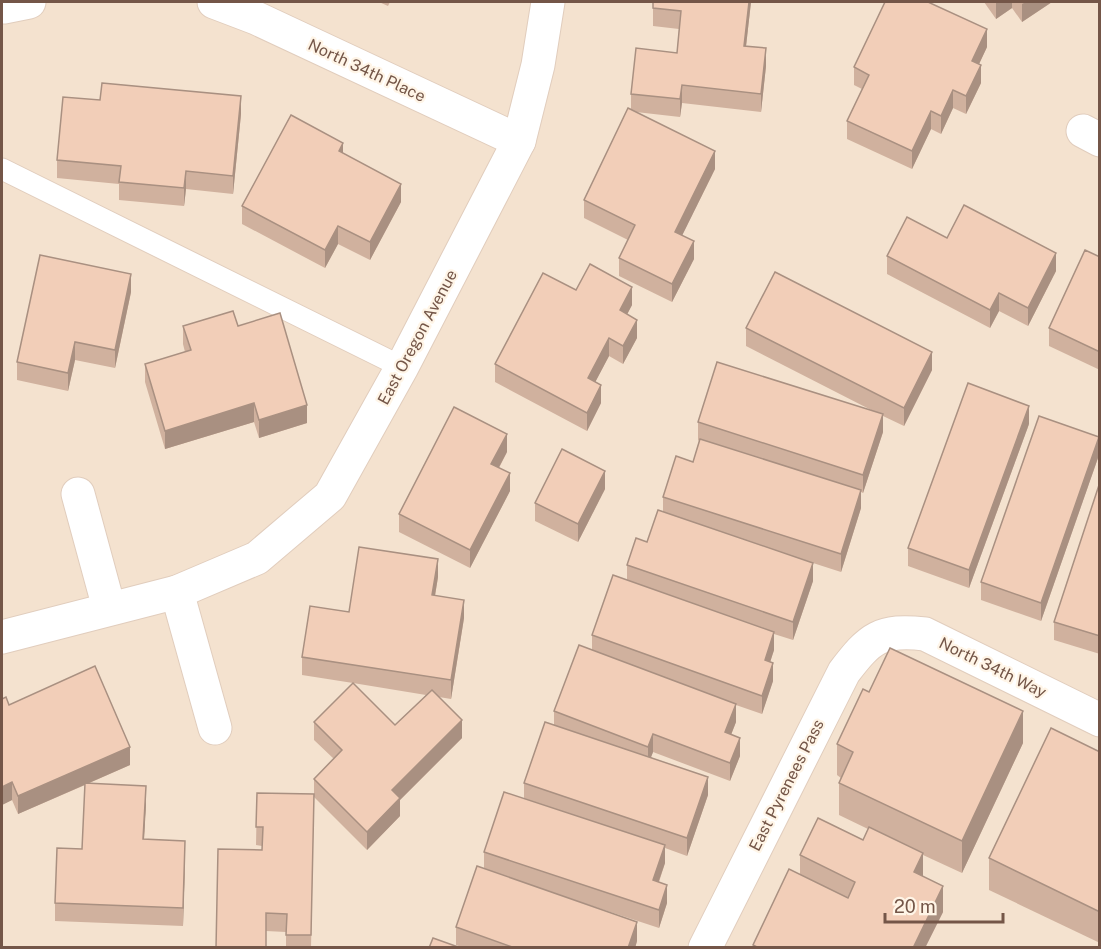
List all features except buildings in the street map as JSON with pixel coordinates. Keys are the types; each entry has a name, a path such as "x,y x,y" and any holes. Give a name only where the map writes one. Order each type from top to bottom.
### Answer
{"street":[{"name":"North 34th Place","path":"214,2 256,18 519,141"},
{"name":"East Oregon Avenue","path":"2,637 177,592 257,558 330,496 402,367 519,141 538,65 548,2"},
{"path":"78,494 109,608"},
{"path":"177,592 215,728"},
{"name":"North 34th Way","path":"882,634 900,631 925,634 1100,720"},
{"name":"East Pyrenees Pass","path":"705,948 844,672 864,645 882,634"}],"lane":[{"path":"2,169 402,367"}],"shaded area":[{"path":"2,2 1099,2 1099,947 2,948"}]}
